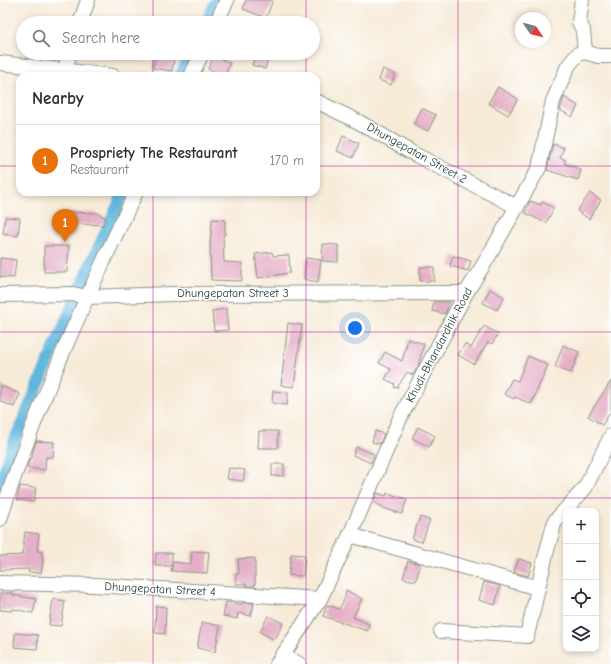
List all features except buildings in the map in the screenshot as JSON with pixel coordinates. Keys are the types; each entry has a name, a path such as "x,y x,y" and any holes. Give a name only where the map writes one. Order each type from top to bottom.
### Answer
{"street":[{"path":"82,16 88,0"},
{"path":"219,16 227,0"},
{"path":"582,0 579,22 583,30 585,52 598,56 611,56"},
{"name":"Khudi-Bhandardhik Road","path":"280,660 320,599 350,536 400,418 466,293 488,259 539,168 553,101 568,66 578,54 585,52"},
{"path":"64,71 68,60"},
{"path":"193,72 199,60"},
{"path":"0,63 74,72"},
{"name":"Dhungepatan Street 2","path":"320,103 359,122 414,154 517,207"},
{"path":"0,520 12,480 35,419 87,297 134,196"},
{"name":"Dhungepatan Street 3","path":"0,295 73,294 87,297 172,294 466,293"},
{"path":"441,631 527,636 555,521 585,488 611,436"},
{"path":"350,536 538,588"},
{"name":"Dhungepatan Street 4","path":"0,582 95,585 320,599"},
{"path":"280,660 299,664"}],"waterway":[{"path":"209,16 217,0"},
{"path":"182,72 188,60"},
{"path":"79,290 122,196"},
{"path":"0,485 16,437 75,300"}],"place":[{"name":"Prospriety The Restaurant","path":"65,242"}]}
